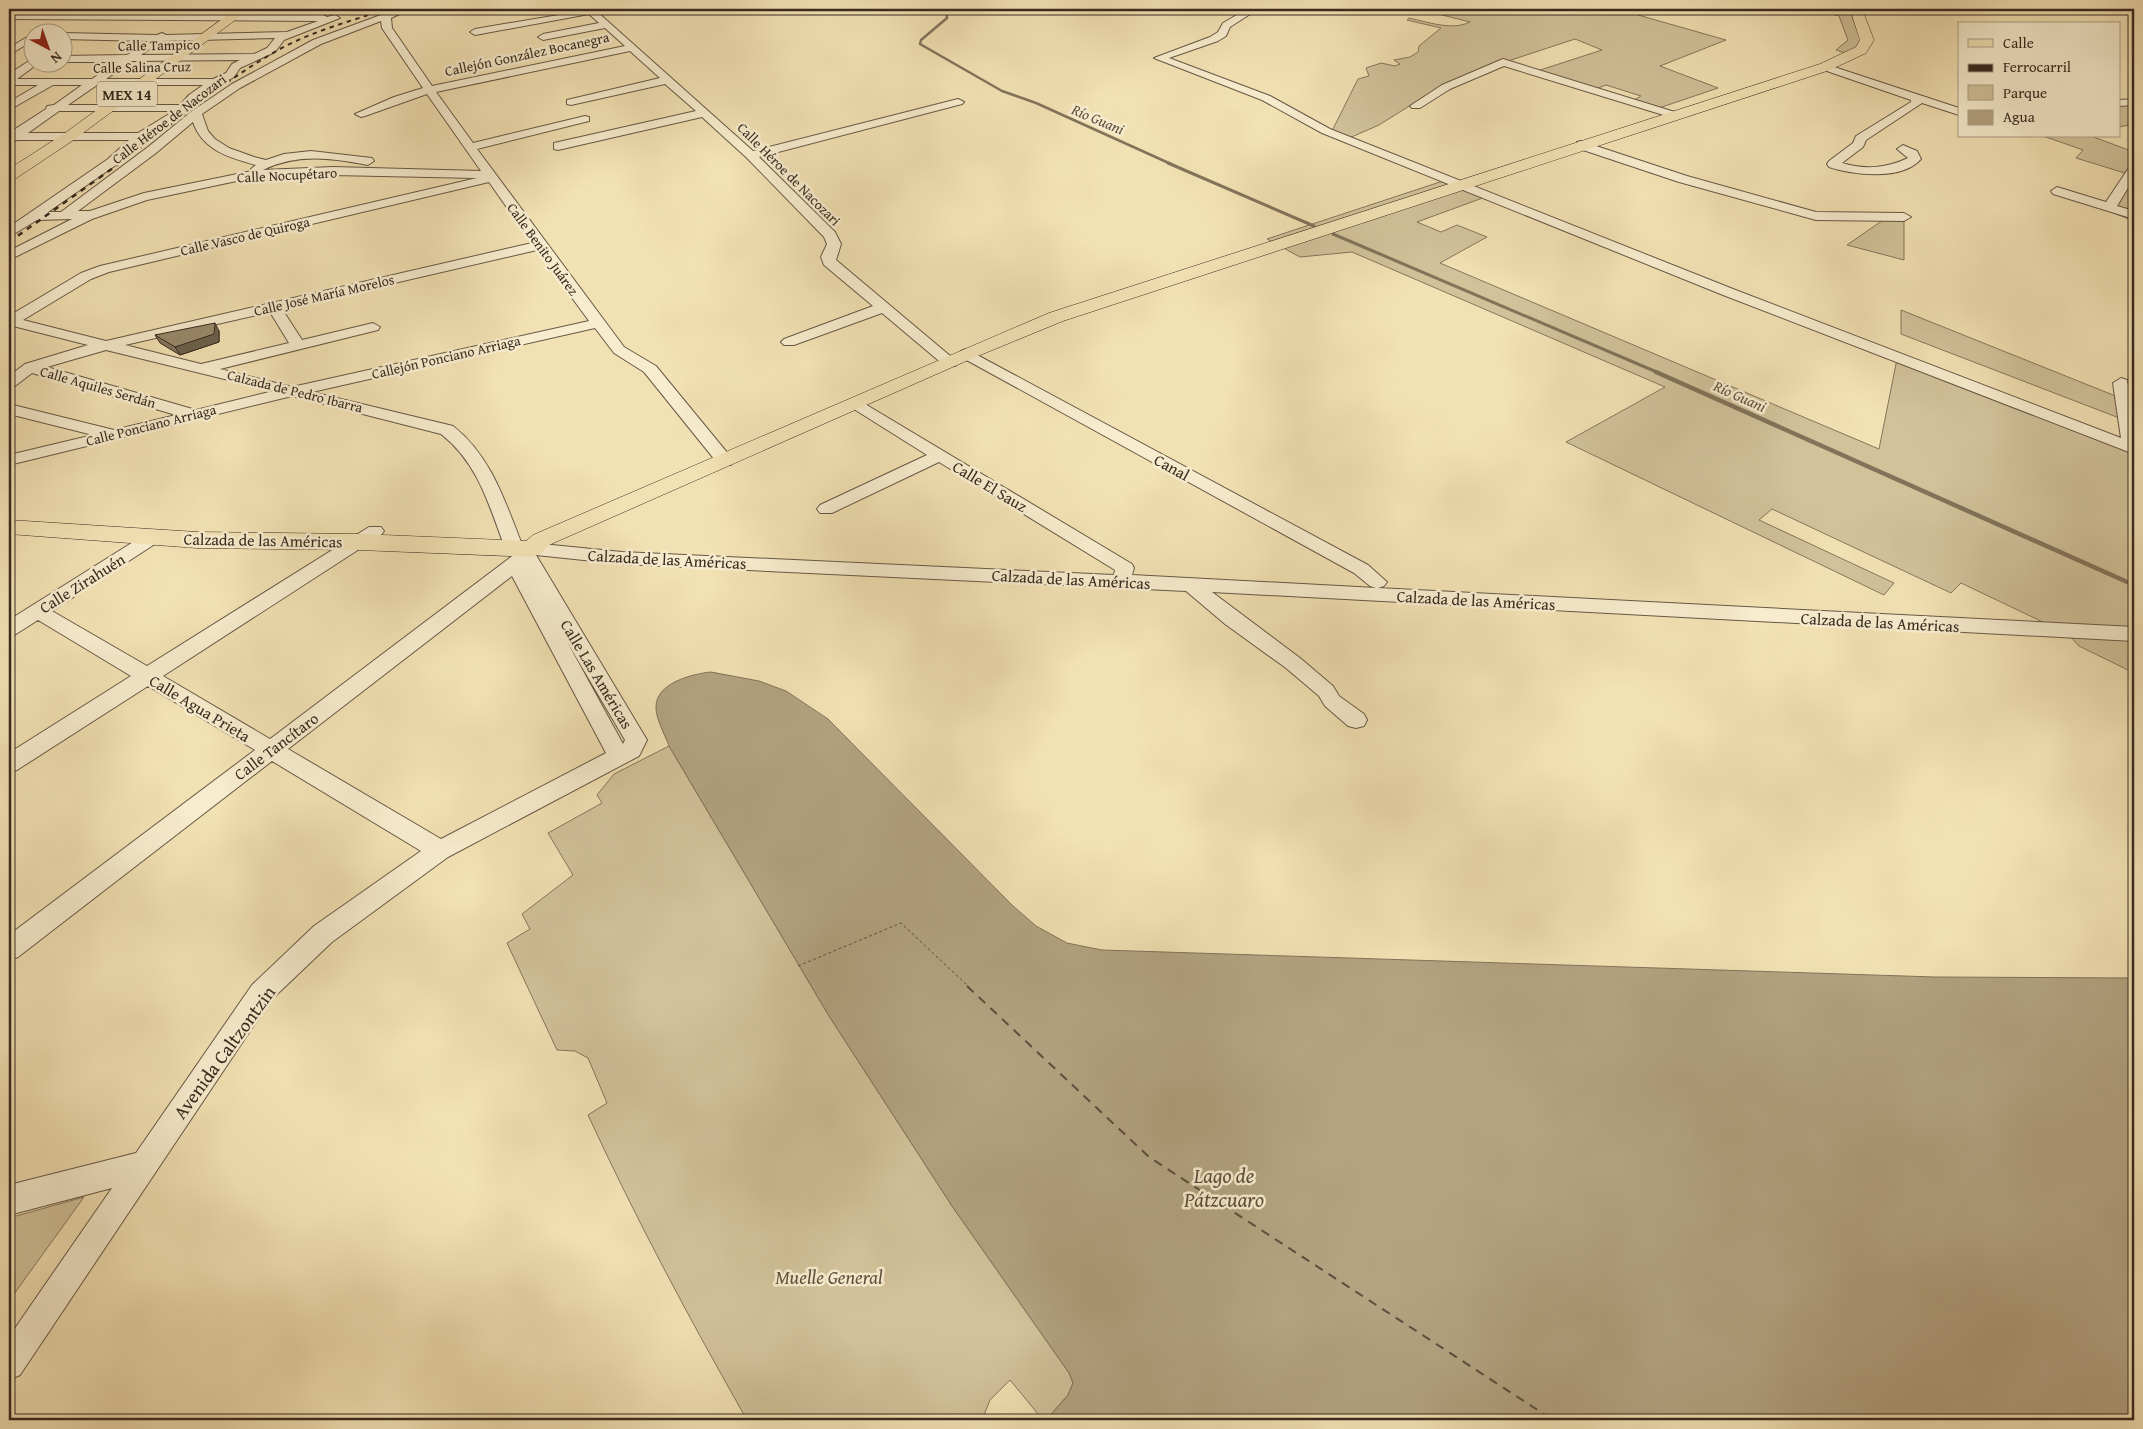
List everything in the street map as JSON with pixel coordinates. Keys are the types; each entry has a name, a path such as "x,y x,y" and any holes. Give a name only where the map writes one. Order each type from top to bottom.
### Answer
{"main road":[{"path":"523,549 1056,317 1460,184 1825,67 1861,50 1867,40 1856,9"},
{"name":"MEX 14","path":"11,173 70,136 239,13"},
{"name":"Calzada de las Américas","path":"9,515 205,532 367,536 523,549"},
{"name":"Calzada de las Américas","path":"9,528 155,536 205,532"}],"street":[{"path":"72,40 124,9"},
{"path":"9,108 164,9"},
{"path":"284,16 295,9"},
{"name":"Calle Héroe de Nacozari","path":"66,214 152,150 196,113 236,86 292,54 342,31 382,13 405,9"},
{"path":"1253,9 1226,25 1222,34 1214,39 1159,58 1281,105 1308,118 1326,131 1736,296 2133,449"},
{"path":"475,32 590,10"},
{"name":"Calle Héroe de Nacozari","path":"590,10 751,155 830,235 834,244 828,257 829,262 883,308 958,359"},
{"path":"9,16 192,17 239,13 335,18 382,13"},
{"name":"Calle Benito Juárez","path":"382,13 387,28 429,90 598,323 619,350 640,361 650,369 725,461"},
{"path":"9,26 26,16"},
{"path":"60,22 71,16"},
{"path":"11,137 192,17"},
{"path":"9,233 112,162 140,137 174,116 215,82 225,78 236,66 271,50 275,42 289,35 335,18"},
{"path":"543,37 607,24"},
{"path":"72,36 160,38 289,35"},
{"path":"17,36 22,36"},
{"path":"603,41 622,37"},
{"path":"9,52 22,44"},
{"name":"Callejón González Bocanegra","path":"361,114 398,99 429,90 632,48"},
{"name":"Calle Tampico","path":"72,59 256,57"},
{"path":"9,58 22,59"},
{"path":"1416,106 1446,87 1503,62 1674,116"},
{"path":"1825,67 1958,112"},
{"path":"9,80 22,71"},
{"name":"Calle Salina Cruz","path":"9,80 49,83 215,82"},
{"path":"571,102 668,80"},
{"path":"1903,149 1913,154 1914,159 1893,167 1854,171 1833,164 1859,144 1860,138 1916,104 1917,98"},
{"path":"751,155 958,102"},
{"path":"2120,103 2134,102"},
{"path":"9,108 106,110 182,108"},
{"path":"196,113 205,136 221,147 244,158 265,163"},
{"path":"558,146 703,113"},
{"path":"469,147 585,119"},
{"path":"11,137 140,137"},
{"path":"1581,146 1683,179 1816,216 1904,217"},
{"path":"246,175 265,163 300,153 312,152 396,166 420,172"},
{"name":"Calle Nocupétaro","path":"9,256 91,215 144,197 246,175 311,171 420,172 490,176"},
{"path":"2109,208 2132,174"},
{"name":"Calle Vasco de Quiroga","path":"10,321 86,276 105,269 490,176"},
{"path":"2057,191 2134,215"},
{"name":"Calle Nocupétaro","path":"33,216 91,215"},
{"name":"Calle José María Morelos","path":"30,367 106,345 542,245"},
{"path":"273,306 298,345"},
{"path":"789,342 883,308"},
{"name":"Calzada de Pedro Ibarra","path":"10,321 447,430 460,438 492,488 523,549"},
{"name":"Callejón Ponciano Arriaga","path":"294,391 598,323"},
{"path":"203,368 373,327"},
{"name":"Canal","path":"958,359 1361,569 1377,582"},
{"path":"9,383 30,367"},
{"name":"Calle Aquiles Serdán","path":"30,367 195,414"},
{"path":"2121,383 2133,449"},
{"name":"Calle Ponciano Arriaga","path":"9,460 294,391"},
{"name":"Calle El Sauz","path":"855,403 940,455 1123,575"},
{"path":"9,409 113,434"},
{"path":"826,509 940,455"},
{"name":"Calle Zirahuén","path":"9,629 155,536"},
{"path":"9,764 367,536"},
{"name":"Calzada de las Américas","path":"523,549 1123,575 1164,573 1377,582 1555,598"},
{"name":"Calle Las Américas","path":"523,549 618,756"},
{"name":"Calle Tancítaro","path":"9,949 271,750 523,549"},
{"name":"Calzada de las Américas","path":"1123,575 1192,586 1555,598 1952,620 2134,634"},
{"path":"1192,586 1232,620 1293,663 1326,690 1332,701 1356,720"},
{"name":"Calle Agua Prieta","path":"38,611 440,850"},
{"name":"Calzada de las Américas","path":"1952,620 2134,622"},
{"name":"Avenida Caltzontzin","path":"9,1364 261,994 323,934 440,850 618,756"},
{"path":"9,1200 144,1165"}],"green space":[{"path":"1429,9 1487,9 1494,11 1524,9 1617,9 1726,40 1660,66 1718,88 1653,110 1631,102 1641,96 1606,85 1590,91 1531,73 1602,50 1575,39 1499,64 1438,88 1379,125 1347,139 1326,131 1333,129 1358,79 1369,76 1366,68 1381,63 1395,66 1400,64 1394,60 1410,57 1418,52 1419,46 1441,28 1407,20 1409,18 1448,26 1463,25 1470,22 1442,15"},
{"path":"1813,9 1856,9 1867,40 1852,55 1836,50 1848,40 1839,16"},
{"path":"2134,102 2134,124 2120,127 2120,103"},
{"path":"2049,138 2096,138 2134,152 2134,221 2111,212 2128,174 2076,158 2083,150"},
{"path":"1449,179 1488,196 1417,222 1441,232 1457,225 1487,237 1440,263 1879,449 1897,359 2130,448 2127,421 1901,334 1901,310 2123,399 2125,410 2134,413 2134,673 2079,646 2068,634 1961,583 1951,593 1772,509 1759,520 1894,583 1884,595 1566,442 1665,387 1352,252 1300,257 1267,239"},
{"path":"1904,217 1904,260 1847,245 1886,218"},
{"name":"Muelle General","path":"669,746 829,1016 952,1206 1069,1373 1073,1383 1068,1395 1046,1420 1043,1420 1010,1380 990,1400 982,1420 747,1420 644,1231 588,1115 607,1103 588,1058 575,1051 557,1050 507,943 530,929 522,914 573,875 548,833 602,803 597,795 614,774"},
{"path":"84,1197 9,1301 9,1218"}],"water":[{"name":"Lago de Pátzcuaro","path":"711,672 759,681 786,691 828,719 1012,905 1036,926 1067,943 1102,950 1935,977 2134,978 2134,1420 1046,1420 1068,1395 1073,1383 1069,1373 952,1206 829,1016 669,746 657,717 657,699 668,686 676,681"}],"building":[{"path":"215,323 214,334 175,347 155,335"}],"waterway":[{"name":"Río Guani","path":"946,9 947,18 921,40 920,44 1002,91 1036,103 1171,164"},
{"name":"Río Guani","path":"1168,163 1314,226"},
{"name":"Río Guani","path":"1333,234 1659,373"},
{"name":"Río Guani","path":"1656,372 2134,585"}],"ferry route":[{"path":"798,966 901,923 969,987"},
{"path":"967,986 1149,1157 1553,1420"}],"railway":[{"path":"119,164 218,89 280,49 319,32 387,9"},
{"path":"9,242 120,163"}]}
